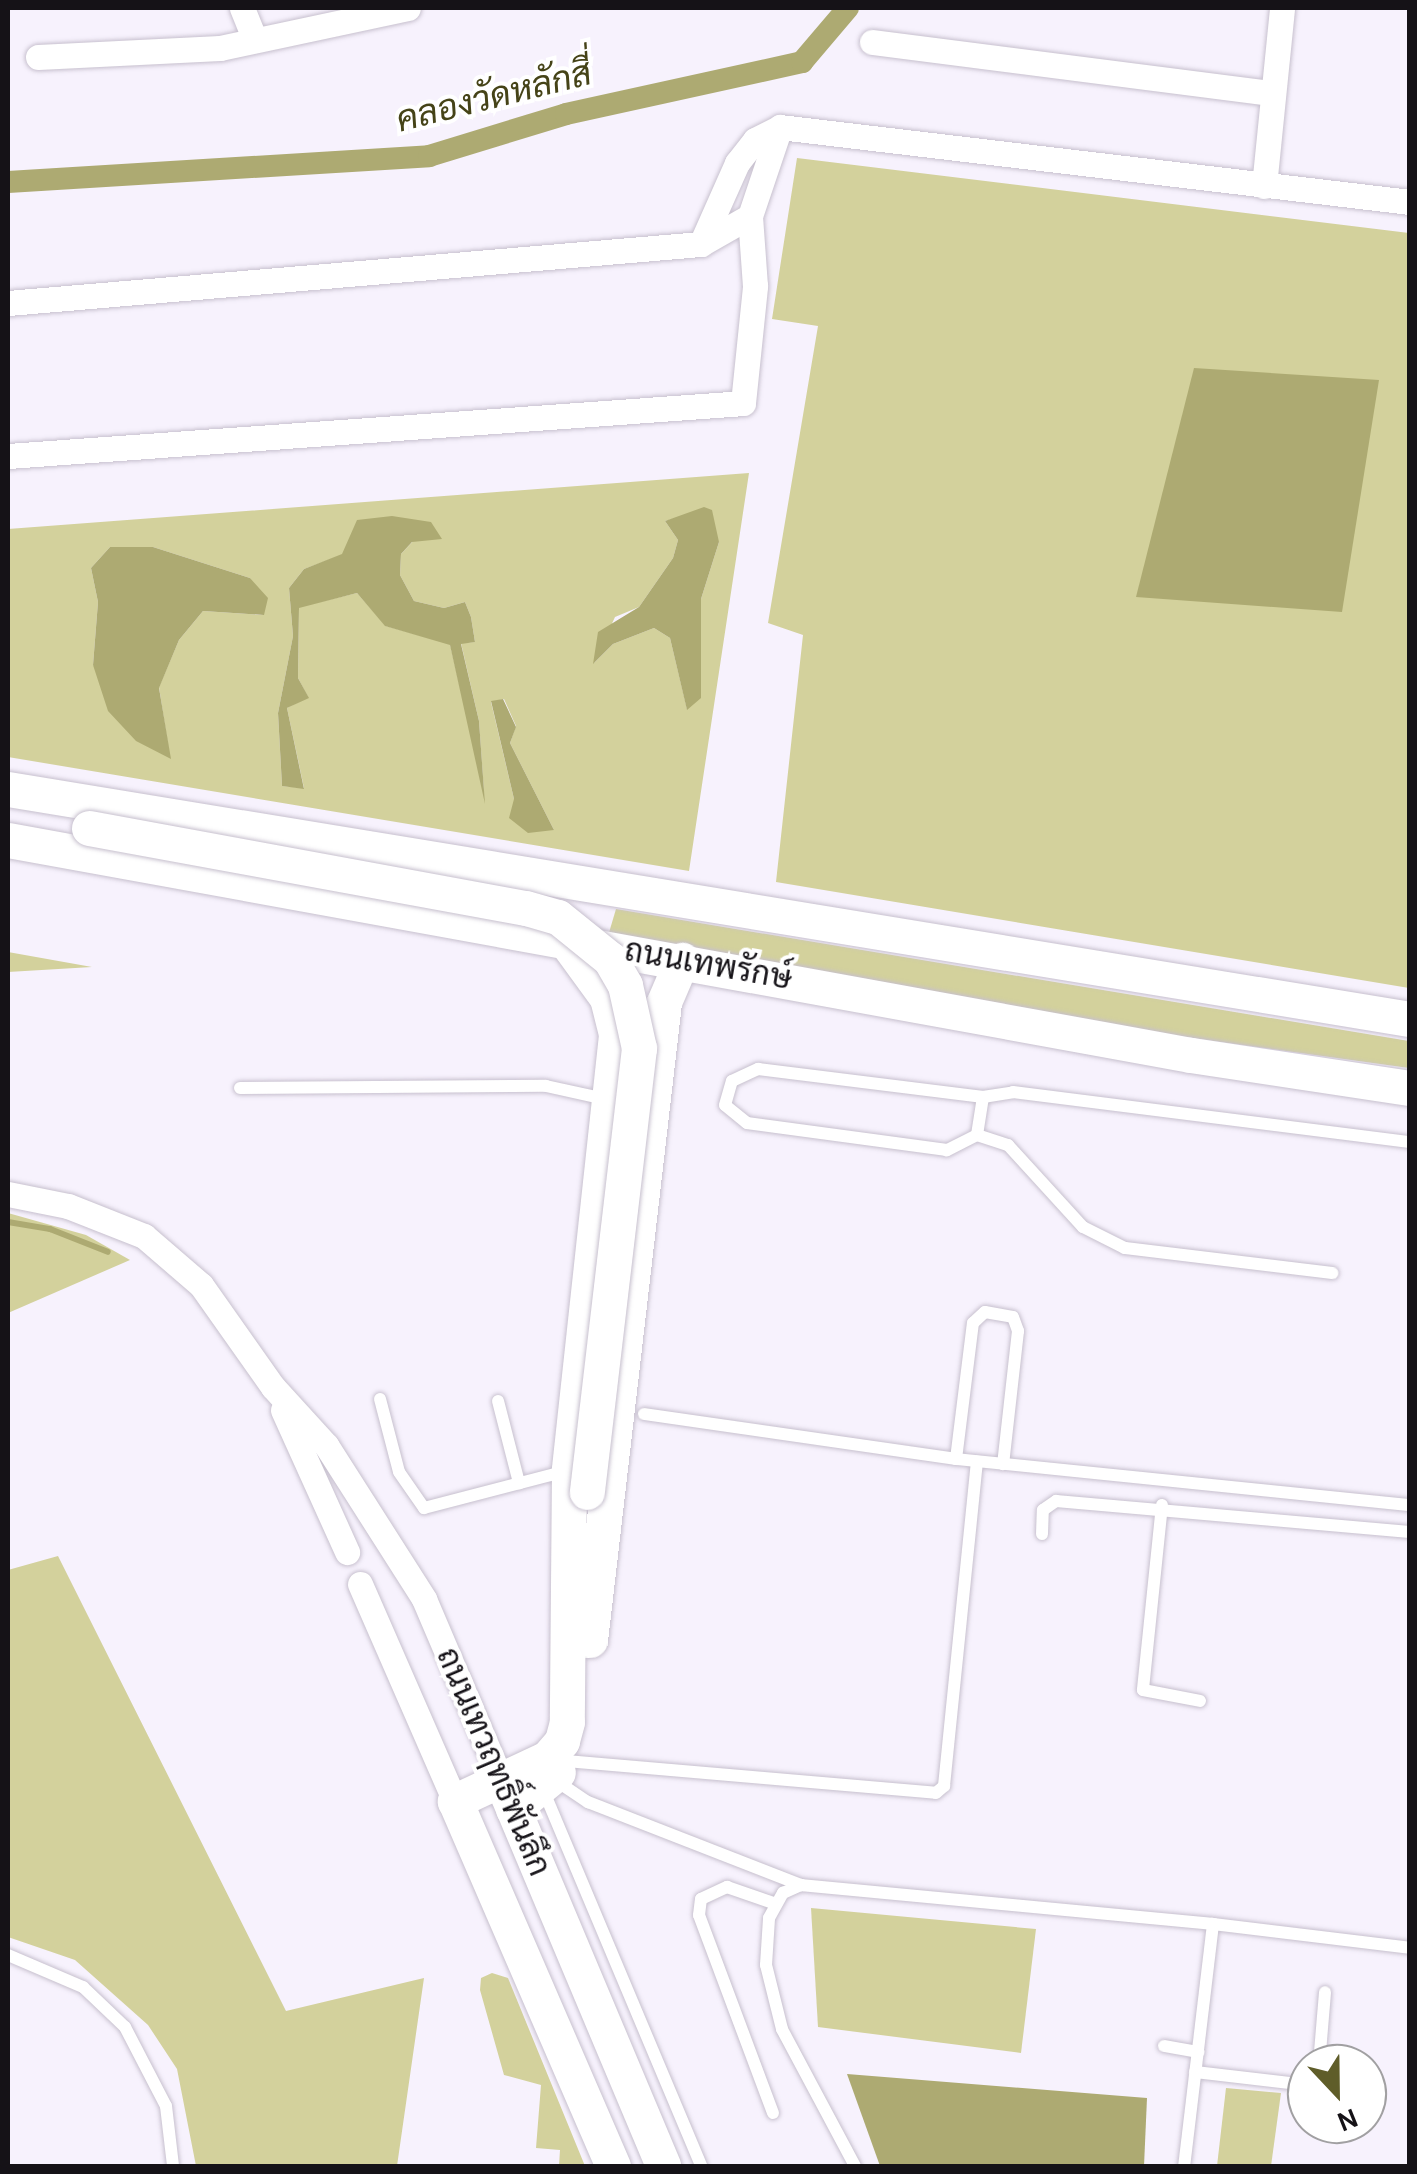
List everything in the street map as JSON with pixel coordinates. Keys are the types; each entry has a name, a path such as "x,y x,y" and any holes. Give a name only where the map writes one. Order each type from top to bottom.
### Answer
{"main road":[{"name":"ถนนเทพรักษ์","path":"8,789 1410,1019"},
{"path":"8,812 526,908 558,917 610,959 625,985 638,1048 578,1481 586,1671"},
{"name":"ถนนเทพรักษ์","path":"8,840 682,960 1191,1056 1410,1088"},
{"path":"507,1795 562,1741 567,1722 578,1481 613,1100 616,1035 607,998 564,939"},
{"path":"456,1801 507,1795 554,1775 586,1671 668,984 682,960"},
{"path":"616,1035 640,1012 649,1013 662,1030"},
{"name":"ถนนเทวฤทธิ์พันลึก","path":"507,1795 663,2166"},
{"name":"ถนนเทวฤทธิ์พันลึก","path":"456,1801 613,2166"}],"street":[{"path":"242,8 254,37"},
{"path":"38,56 220,48 254,37 408,8"},
{"path":"1264,186 1268,93 1282,8"},
{"path":"872,42 1268,93"},
{"path":"8,456 743,403 755,286 750,216 780,127"},
{"path":"702,244 738,163 755,140 780,127 1410,202"},
{"path":"8,304 702,244 750,216"},
{"name":"ถนนเทวฤทธิ์พันลึก","path":"8,1194 68,1206 144,1236 201,1286 273,1387 326,1445 424,1599 507,1795"},
{"name":"ถนนเทวฤทธิ์พันลึก","path":"273,1387 347,1552"},
{"name":"ถนนเทวฤทธิ์พันลึก","path":"360,1584 456,1801"}],"lane":[{"path":"1332,1273 1125,1248 1083,1228 1008,1146 977,1135 948,1150 747,1122 725,1105 732,1081 758,1069 983,1098 1013,1092 1410,1142"},
{"path":"240,1088 546,1086 613,1100"},
{"path":"977,1135 983,1098"},
{"path":"956,1460 974,1322 986,1312 1013,1317 1018,1331 1002,1464"},
{"path":"380,1398 399,1472 424,1508 519,1483 578,1481"},
{"path":"498,1401 519,1483"},
{"path":"644,1414 956,1460 1410,1505"},
{"path":"554,1775 936,1793 944,1786 977,1462"},
{"path":"1042,1534 1043,1510 1056,1501 1162,1505 1410,1532"},
{"path":"1162,1505 1143,1690 1200,1702"},
{"path":"554,1775 588,1802 801,1885 1212,1924 1410,1948"},
{"path":"554,1775 702,2166"},
{"path":"801,1885 782,1892 776,1904 766,1965 782,2029 855,2166"},
{"path":"773,2113 699,1916 701,1899 727,1887 776,1904"},
{"path":"1184,2166 1212,1924"},
{"path":"8,1955 83,1987 125,2027 155,2076 173,2166"},
{"path":"1321,2044 1326,1992"},
{"path":"1164,2046 1198,2052"},
{"path":"1195,2072 1287,2083"}],"shaded area":[{"path":"797,158 1409,233 1409,988 776,882 803,635 768,623 818,326 772,319"},
{"path":"1194,368 1379,380 1342,612 1136,597"},
{"path":"749,473 689,871 8,757 8,529","holes":["683,516 719,542 701,599 687,709 670,638 654,628 613,644 594,663 615,617 639,607 673,558 678,540 665,521","431,522 401,554 400,575 414,601 444,608 465,602 471,617 475,642 461,643 479,721 484,792 450,644 386,626 357,593 299,607 298,678 308,697 287,708 304,788 282,786 278,713 293,636 289,588 304,569","110,547 153,547 250,578 263,615 203,611 179,640 159,687 170,758 93,665 98,602 91,568","504,699 516,726 510,743 554,830 514,799 491,702"]},
{"path":"704,507 712,510 719,542 701,599 701,698 687,710 670,638 654,628 613,644 593,664 598,632 639,607 673,558 678,540 665,521"},
{"path":"392,516 431,522 442,539 412,542 401,554 400,575 414,601 444,608 465,602 471,617 475,642 461,644 479,721 485,804 450,645 385,626 357,593 299,608 298,678 309,698 287,708 304,789 282,786 278,713 293,636 289,588 304,569 342,554 357,520"},
{"path":"110,547 153,547 250,578 268,598 264,615 203,611 179,640 159,688 171,759 136,741 108,711 93,665 98,602 91,568"},
{"path":"503,699 516,727 510,743 554,830 528,833 509,818 514,799 491,701"},
{"path":"616,909 1409,1041 1409,1068 1097,1025 608,936"},
{"path":"8,952 92,967 8,972"},
{"path":"8,1213 86,1235 130,1260 8,1313"},
{"path":"58,1556 286,2011 424,1978 397,2166 196,2166 177,2069 148,2025 75,1960 8,1937 8,1570"},
{"path":"811,1908 1036,1929 1021,2053 818,2027"},
{"path":"492,1973 508,1978 585,2166 559,2166 560,2150 536,2148 541,2085 504,2075 480,1990 481,1978"},
{"path":"847,2074 1147,2098 1144,2166 880,2166"},
{"path":"1226,2088 1281,2093 1271,2166 1217,2166"}],"waterway":[{"name":"คลองวัดหลักสี่","path":"8,182 429,156 566,114 802,62 848,8"},
{"path":"8,1222 50,1229 108,1252"}]}
